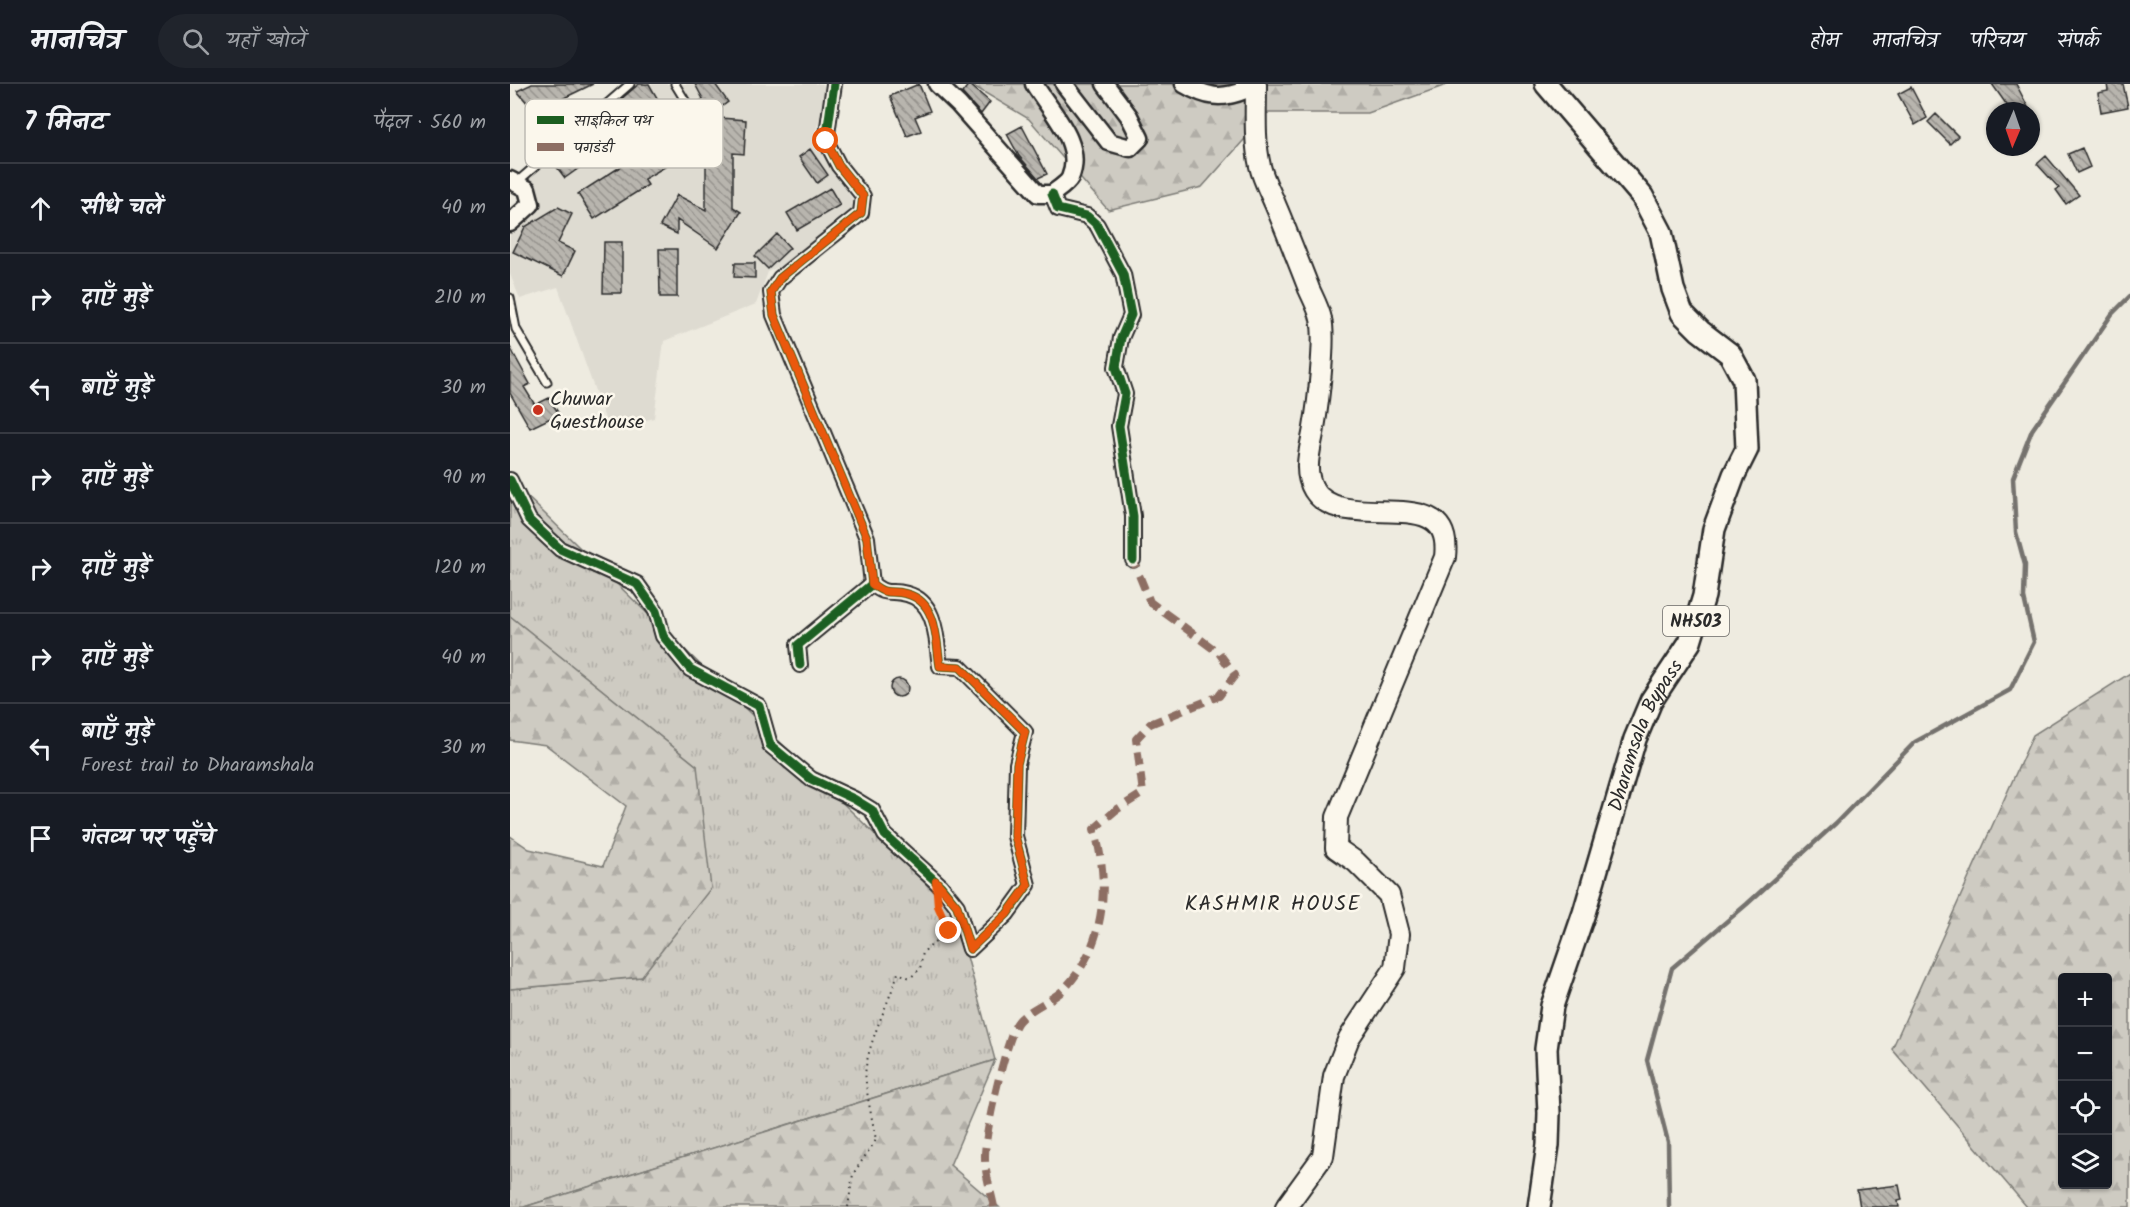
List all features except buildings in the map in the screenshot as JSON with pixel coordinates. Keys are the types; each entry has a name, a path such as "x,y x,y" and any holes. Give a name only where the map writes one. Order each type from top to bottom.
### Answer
{"main road":[{"path":"1256,84 1260,166 1322,320 1308,477 1314,490 1325,502 1372,512 1413,512 1430,518 1443,528 1446,543 1444,557 1337,817 1336,848 1356,862 1389,895 1399,934 1395,968 1349,1038 1338,1067 1323,1156 1286,1207"},
{"name":"Dharamsala Bypass","path":"1539,1207 1548,1145 1546,1049 1552,1006 1584,913 1635,739 1651,701 1690,642 1704,596 1714,529 1734,475 1747,449 1744,380 1730,354 1700,331 1682,313 1673,290 1661,232 1642,196 1546,84"}],"street":[{"path":"510,480 529,520 560,549 637,584 656,611 663,636 690,669 759,706 770,745 811,779 872,810 885,835 936,881 957,906 970,949 1007,914 1028,885 1015,836 1017,764 1025,732 960,667 940,666 934,618 920,601 906,594 885,594 872,584 867,538 774,315 771,292 780,278 861,213 863,196 839,166 826,141 834,84"},
{"path":"937,84 959,105 1038,194 1052,194 1069,180 1075,154 1061,124 1034,84"},
{"path":"1064,84 1109,142 1130,148 1140,138 1129,116 1105,84"},
{"path":"1184,84 1204,96 1228,97 1245,90 1244,84"},
{"path":"510,223 531,204 526,189 512,183"},
{"path":"1052,194 1058,209 1088,216 1098,225 1123,274 1131,315 1121,338 1116,367 1125,394 1119,426 1133,516 1133,560"},
{"path":"800,665 798,645 872,584"}],"lane":[{"path":"612,99 630,84"},
{"path":"675,84 684,99"},
{"path":"512,183 530,168"},
{"path":"510,298 516,329 547,382"}],"path":[{"path":"848,1207 854,1174 876,1140 866,1068 876,1026 888,1006 898,973 910,978 920,969 923,952 949,931 938,906 936,881"}],"shaded area":[{"path":"626,84 823,84 826,100 814,136 852,199 855,227 768,272 756,304 664,341 654,418 609,430 558,287 520,299 510,274 510,231 534,216 534,195 520,181 533,176 541,168 723,168 723,99 611,99"}],"green space":[{"path":"970,84 1449,84 1368,113 1268,113 1202,187 1108,210 1029,119"},
{"path":"510,480 955,912 995,1060 524,1207 510,1207 510,989 641,977 697,766 510,616"},
{"path":"510,616 697,766 711,888 641,977 510,989 510,836 529,849 603,866 626,806 546,745 510,740"},
{"path":"2130,673 2130,1207 2027,1207 1892,1049 2033,735"},
{"path":"995,1060 950,1165 999,1207 524,1207"}],"waterway":[{"path":"1669,1207 1668,1142 1647,1060 1672,968 1836,823 1915,742 2010,690 2034,642 2024,598 2025,565 2016,532 2013,478 2032,430 2112,314 2130,296"}],"marked path":[{"path":"994,1207 986,1170 986,1147 996,1090 1011,1036 1019,1020 1063,990 1088,955 1096,935 1103,893 1102,871 1094,829 1116,810 1143,793 1136,739 1150,724 1219,696 1235,675 1219,653 1150,602 1133,560"}],"cycle path":[{"path":"800,665 798,645 872,584 867,538 774,315 771,292 780,278 861,213 863,196 839,166 826,141 834,84"},
{"path":"1052,194 1058,209 1087,216 1097,225 1123,274 1131,315 1121,338 1116,367 1125,394 1119,426 1133,516 1133,560"},
{"path":"510,480 529,520 560,549 637,584 656,611 663,636 690,669 759,706 770,745 811,779 872,810 885,835 941,886 957,906 970,949 1007,914 1028,885 1015,836 1017,764 1025,732 960,667 940,666 934,624 925,605 917,598 907,594 886,592 872,584"}],"place":[{"name":"Chuwar Guesthouse","path":"538,410"}],"district":[{"name":"KASHMIR HOUSE","path":"1273,903"}],"route":[{"path":"826,141 839,166 863,196 861,213 780,278 771,292 774,315 867,538 872,584 885,594 906,594 920,601 934,618 940,666 960,667 1025,732 1017,764 1015,836 1028,885 1007,914 970,949 957,906 936,881 938,906 949,931"}]}
